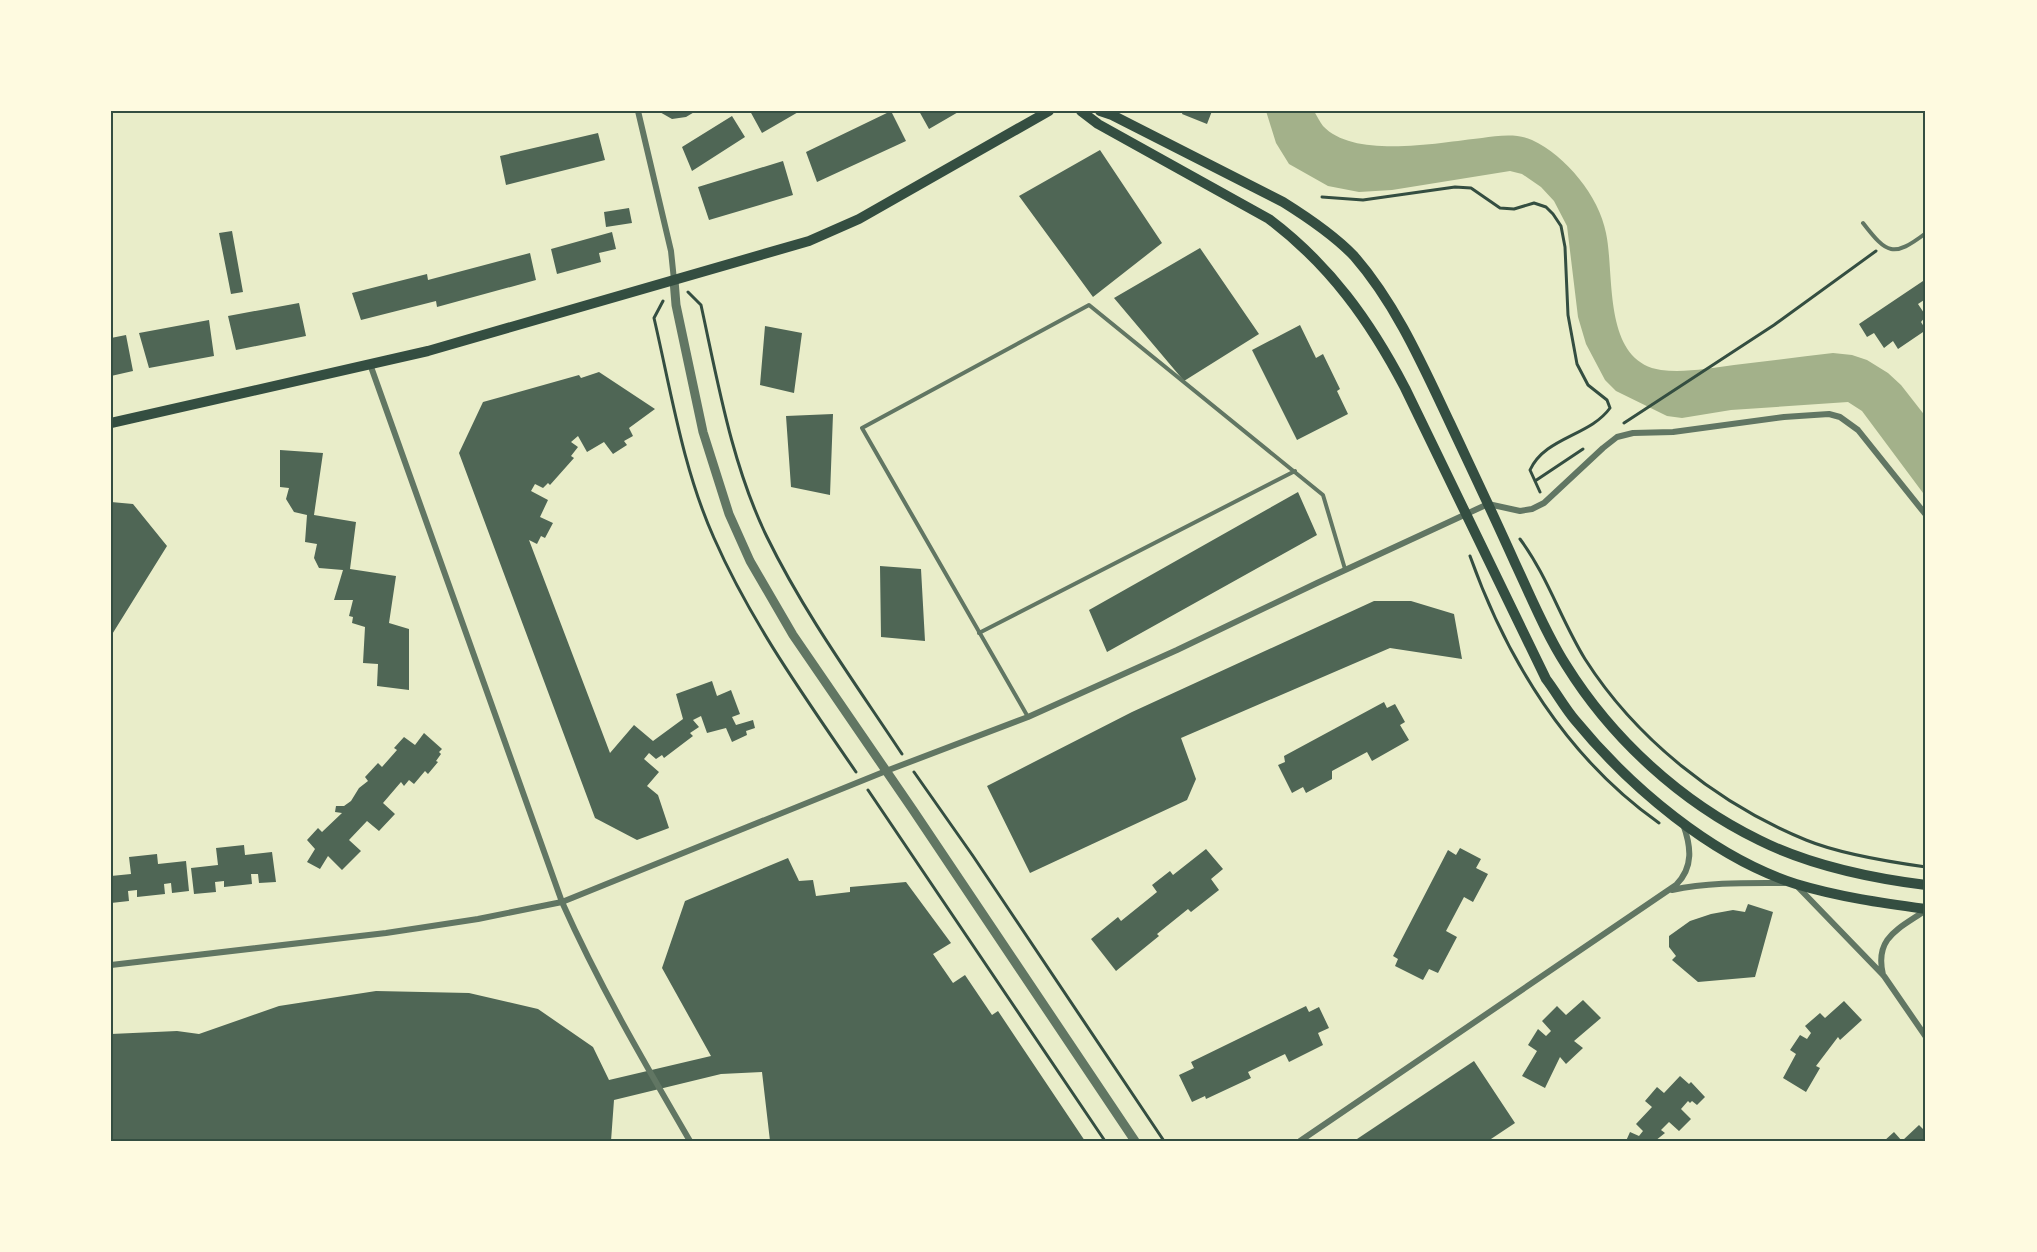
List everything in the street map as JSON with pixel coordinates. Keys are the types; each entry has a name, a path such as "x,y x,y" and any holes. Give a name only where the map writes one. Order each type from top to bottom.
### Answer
{"main road":[{"path":"111,423 428,351 809,241 834,231 1049,111"},
{"path":"1081,111 1095,122 1269,219 1321,264 1353,302 1382,344 1405,388 1546,679 1597,746 1635,783 1682,821 1725,851 1753,866 1794,883 1862,901 1926,910"},
{"path":"1100,111 1283,202 1309,219 1352,254 1378,286 1433,387 1537,611 1565,664 1598,711 1623,739 1691,799 1723,821 1760,841 1830,866 1876,877 1926,885"}],"street":[{"path":"638,111 671,251 676,305 704,432 729,514 750,561 809,660 1135,1141"},
{"path":"370,364 562,902 613,1009 690,1141"},
{"path":"111,965 386,933 478,919 562,902 886,771 1028,717 1177,650 1345,569 1488,504 1520,511 1532,509 1544,503 1617,437 1633,433 1673,432 1784,417 1829,414 1849,422 1858,430 1926,515"},
{"path":"1300,1141 1680,881 1688,869 1690,857 1689,840 1682,821"},
{"path":"1666,892 1685,887 1716,884 1794,883 1884,976 1926,1037"},
{"path":"1884,976 1879,959 1887,939 1926,910"}],"lane":[{"path":"1863,223 1882,246 1894,250 1908,247 1926,233"},
{"path":"1028,717 862,428 1089,305 1323,495 1345,569"},
{"path":"979,633 1295,471"}],"path":[{"path":"1322,197 1363,200 1455,187 1471,188 1500,208 1514,209 1534,203 1546,207 1553,214 1561,226 1565,247 1568,315 1577,364 1588,385 1607,400 1610,408 1604,417 1545,450 1535,460 1530,470 1544,503"},
{"path":"1618,427 1774,325 1882,246"},
{"path":"701,305 730,434 747,487 767,536 804,603 838,659 1164,1141"},
{"path":"1535,481 1589,446"},
{"path":"1518,536 1531,553 1564,623 1585,659 1613,699 1663,751 1740,807 1809,841 1882,860 1926,867"}],"shaded area":[{"path":"1266,111 1314,111 1323,126 1337,136 1356,143 1377,146 1422,145 1494,136 1520,136 1545,147 1569,167 1596,205 1606,233 1615,314 1620,334 1629,351 1642,363 1661,370 1679,371 1833,353 1852,355 1867,360 1888,373 1901,385 1926,417 1926,497 1862,411 1848,402 1731,410 1682,418 1667,416 1616,391 1605,380 1586,344 1578,317 1567,226 1554,201 1541,187 1522,174 1510,171 1392,190 1359,192 1328,186 1289,164 1276,143"}],"building":[{"path":"658,111 696,111 686,117 672,119"},
{"path":"750,111 800,111 762,133"},
{"path":"891,111 906,141 817,182 806,152"},
{"path":"919,111 960,111 929,129"},
{"path":"1183,111 1212,111 1207,124 1182,114"},
{"path":"732,116 745,137 692,171 682,147"},
{"path":"598,133 605,160 506,185 500,156"},
{"path":"1100,150 1162,243 1093,297 1019,196"},
{"path":"783,161 793,195 709,220 698,187"},
{"path":"629,208 632,223 606,227 604,212"},
{"path":"232,231 243,292 231,294 219,233"},
{"path":"612,232 616,249 599,253 601,262 557,274 551,249"},
{"path":"1200,248 1259,334 1184,381 1114,298"},
{"path":"530,253 536,280 437,307 436,301 361,320 352,293 427,274 428,280"},
{"path":"1926,279 1926,304 1924,300 1918,304 1926,316 1921,322 1926,330 1898,349 1893,341 1884,348 1874,333 1867,337 1859,324"},
{"path":"299,303 306,336 236,350 228,316"},
{"path":"209,320 214,356 149,368 139,333"},
{"path":"1300,325 1316,358 1323,354 1340,389 1337,391 1348,414 1297,440 1252,350"},
{"path":"765,326 802,333 794,393 760,385"},
{"path":"126,335 133,371 111,376 111,338"},
{"path":"599,372 655,409 629,428 633,436 624,441 627,445 613,454 604,442 587,452 578,436 571,442 578,447 571,456 574,458 550,485 548,483 543,488 535,484 531,491 548,500 540,517 553,523 545,538 541,536 537,544 529,540 610,753 634,725 653,741 683,719 676,694 712,681 717,696 731,690 740,714 732,717 736,725 753,720 755,728 746,731 747,735 732,742 726,728 707,733 701,716 693,720 699,727 690,733 693,736 664,758 662,755 656,759 649,753 644,759 659,772 647,786 658,795 669,828 637,840 595,818 459,453 483,402 579,375 581,378"},
{"path":"833,414 830,495 791,487 786,416"},
{"path":"280,450 323,453 314,515 356,522 350,569 396,576 389,623 409,629 409,690 377,686 378,664 363,663 365,627 352,623 353,617 349,616 353,600 334,600 343,570 319,568 314,558 317,544 305,542 307,515 294,512 286,499 289,488 280,487"},
{"path":"1298,492 1317,535 1107,652 1089,610"},
{"path":"111,502 133,504 167,546 111,636"},
{"path":"880,566 921,569 925,641 881,637"},
{"path":"1374,601 1411,601 1454,614 1462,659 1390,648 1181,738 1196,779 1187,800 1030,873 987,786 1132,712"},
{"path":"1384,702 1387,708 1395,704 1405,722 1400,725 1409,740 1372,761 1367,752 1332,771 1332,779 1306,793 1303,787 1292,793 1278,765 1285,762 1284,756"},
{"path":"424,733 442,749 439,752 441,754 436,761 438,762 428,774 425,771 414,784 409,780 404,786 401,782 383,803 395,814 379,831 367,821 349,840 361,851 342,870 328,856 320,869 307,862 315,849 307,840 318,828 322,832 342,813 335,812 336,806 344,806 351,801 359,788 368,781 365,777 378,763 382,767 397,750 394,748 404,737 415,745"},
{"path":"244,845 245,855 272,852 276,882 259,883 258,874 251,874 252,884 224,887 224,881 215,882 216,892 194,894 191,868 218,865 216,848"},
{"path":"1460,848 1481,859 1476,868 1488,874 1473,902 1464,897 1446,931 1457,937 1438,973 1429,969 1423,980 1395,966 1398,959 1393,956 1448,850 1456,855"},
{"path":"1206,849 1223,869 1211,879 1219,890 1191,912 1188,909 1116,971 1091,939 1118,917 1121,921 1157,892 1152,885 1170,871 1173,875"},
{"path":"157,854 158,864 186,861 189,891 172,893 171,883 164,884 165,894 137,897 137,890 128,891 129,901 111,903 111,876 131,874 129,857"},
{"path":"788,858 799,881 813,880 816,896 850,892 850,887 906,882 951,943 933,954 953,983 965,975 992,1015 998,1011 1085,1141 770,1141 762,1072 721,1074 614,1100 611,1141 111,1141 111,1034 177,1031 199,1034 279,1006 376,991 469,993 538,1009 593,1047 609,1080 711,1056 662,968 685,901"},
{"path":"1748,904 1773,912 1755,977 1698,982 1672,960 1676,956 1669,947 1669,936 1690,921 1711,914 1733,910 1745,912"},
{"path":"1583,1000 1601,1018 1574,1041 1583,1048 1566,1064 1560,1057 1545,1088 1522,1076 1537,1051 1528,1045 1538,1029 1546,1036 1551,1031 1542,1021 1557,1006 1566,1015"},
{"path":"1844,1001 1862,1020 1840,1040 1838,1037 1816,1066 1820,1068 1806,1092 1783,1078 1796,1054 1790,1050 1800,1035 1807,1039 1811,1033 1805,1026 1820,1013 1825,1018"},
{"path":"1306,1006 1309,1012 1319,1007 1329,1028 1318,1033 1323,1045 1289,1062 1285,1054 1248,1072 1251,1078 1206,1099 1205,1096 1192,1102 1179,1075 1194,1068 1191,1062"},
{"path":"1474,1061 1515,1123 1488,1141 1354,1141"},
{"path":"1680,1076 1689,1084 1691,1082 1705,1097 1697,1105 1688,1101 1681,1109 1691,1119 1679,1131 1669,1122 1661,1130 1665,1133 1655,1141 1626,1141 1630,1132 1639,1136 1643,1131 1636,1124 1652,1107 1645,1101 1657,1087 1664,1093"},
{"path":"1919,1125 1926,1132 1926,1141 1902,1141"},
{"path":"1894,1132 1902,1141 1884,1141"}]}
